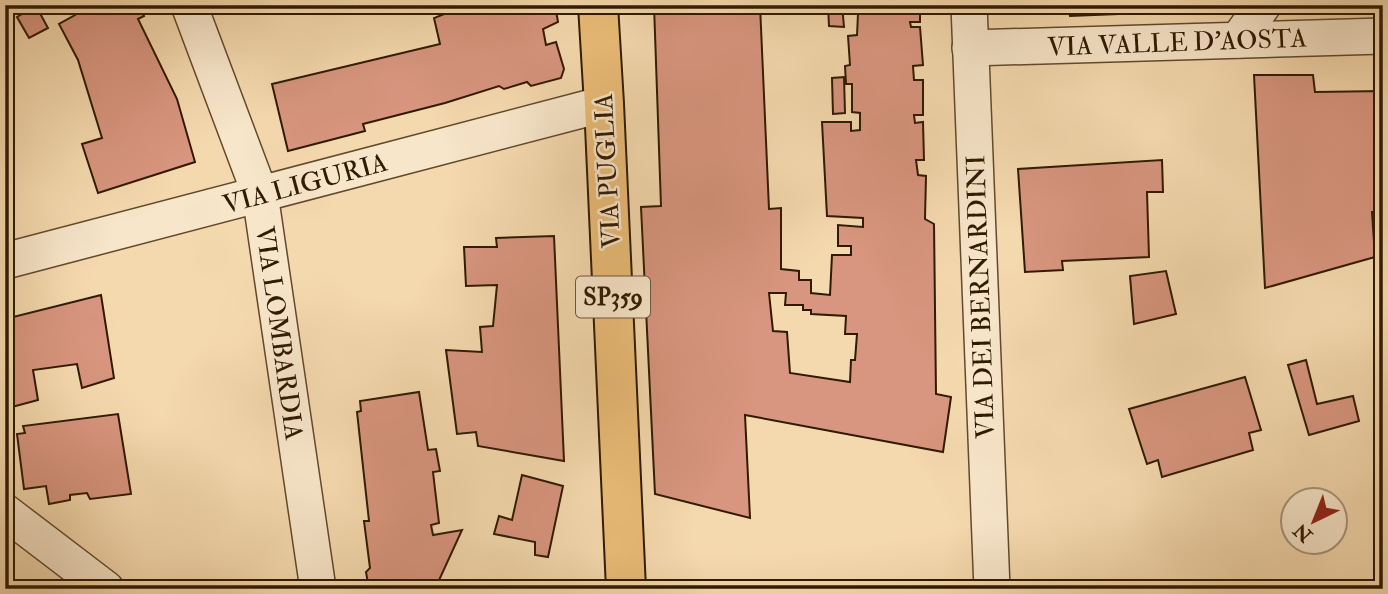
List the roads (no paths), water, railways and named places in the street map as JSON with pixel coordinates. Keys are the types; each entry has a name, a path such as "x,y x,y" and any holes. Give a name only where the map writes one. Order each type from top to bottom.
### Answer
{"main road":[{"name":"VIA PUGLIA","path":"598,5 626,589"}],"street":[{"name":"VIA LOMBARDIA","path":"189,5 260,194 318,589"},
{"name":"VIA DEI BERNARDINI","path":"969,5 992,589"},
{"path":"1238,40 1263,5"},
{"name":"VIA VALLE D'AOSTA","path":"970,48 1383,36"},
{"name":"VIA LIGURIA","path":"5,261 604,104"},
{"path":"5,512 106,589"}]}
